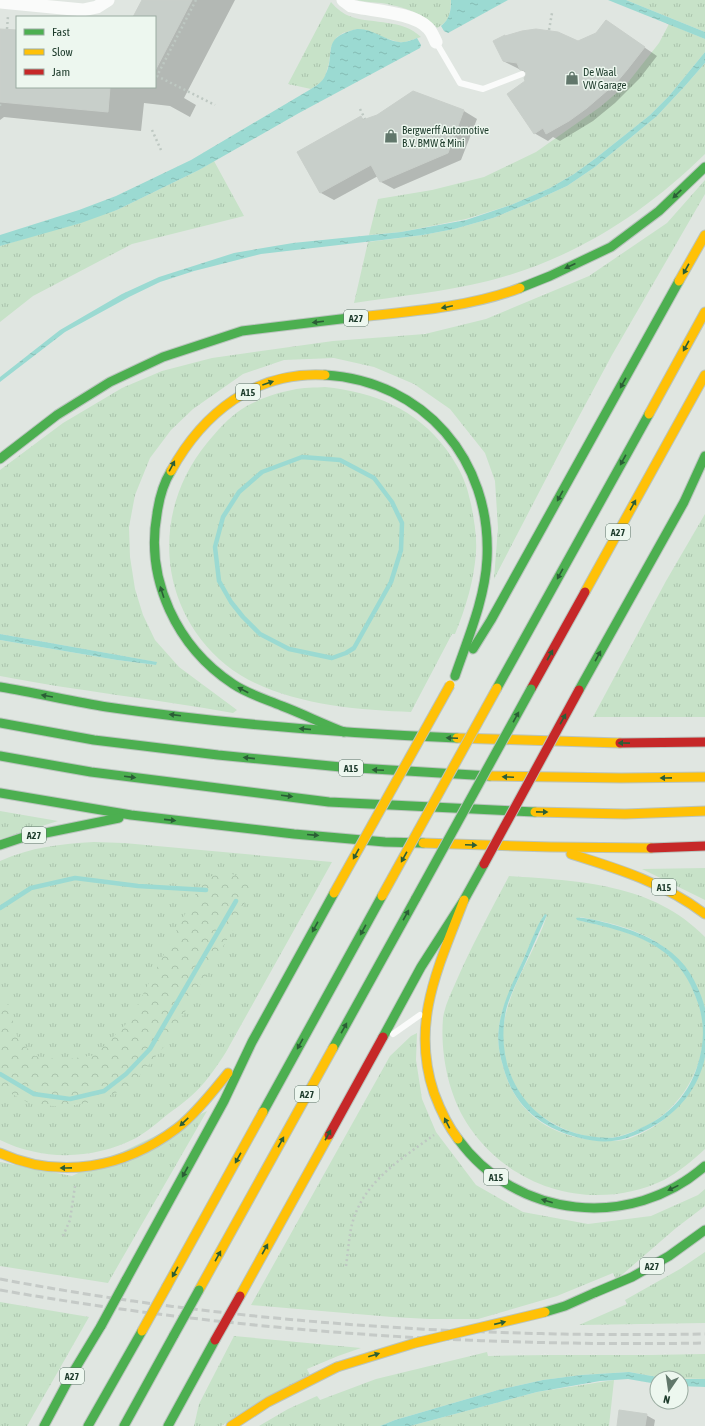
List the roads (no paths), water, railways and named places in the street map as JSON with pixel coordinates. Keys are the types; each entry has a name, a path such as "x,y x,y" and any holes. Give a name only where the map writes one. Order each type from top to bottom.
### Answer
{"highway":[{"name":"A27","path":"0,459 57,415 110,382 163,357 242,330 439,308 504,294 550,276 611,247 659,211 705,167"},
{"name":"A27","path":"44,1426 101,1326 224,1101 252,1042 334,893 455,676 491,620 705,235"},
{"name":"A27","path":"88,1426 167,1286 705,312"},
{"name":"A15","path":"344,732 255,696 235,686 218,673 189,645 177,626 165,602 158,579 154,557 154,530 161,494 168,473 182,449 206,421 230,402 256,387 281,378 315,374 348,378 376,384 405,397 424,410 441,426 461,452 480,493 487,543 483,591 455,676"},
{"name":"A27","path":"124,1426 705,375"},
{"path":"168,1426 421,967 464,900 684,502 705,456"},
{"path":"684,502 705,479"},
{"name":"A15","path":"0,687 121,709 261,725 394,736 580,743 658,744 705,742"},
{"name":"A15","path":"0,723 94,740 218,755 341,767 507,777 705,777"},
{"path":"0,756 91,772 329,802 514,812 625,814 705,811"},
{"name":"A15","path":"0,793 131,815 294,834 385,842 551,847 647,848 705,846"},
{"name":"A27","path":"0,845 21,838 131,815"},
{"name":"A15","path":"551,847 668,888 705,914"},
{"name":"A15","path":"464,900 435,976 425,1026 426,1059 431,1084 448,1126 472,1158 487,1171 505,1183 529,1195 556,1203 583,1208 609,1208 636,1203 660,1195 680,1185 698,1173 705,1166"},
{"name":"A27","path":"0,1153 27,1164 51,1168 78,1168 102,1164 137,1153 175,1131 211,1094 252,1042"},
{"name":"A27","path":"231,1426 268,1402 337,1367 415,1343 534,1315 565,1306 632,1277 669,1256 705,1230"}],"street":[{"path":"0,2 83,10 97,7 108,0"},
{"path":"343,0 351,6 386,12 416,20 428,28 436,42"}],"lane":[{"path":"436,42 460,83 483,89 522,74"},
{"path":"378,1044 420,1015 428,1006"}],"water":[{"path":"451,0 508,0 448,33 444,31 441,26 449,14"},
{"path":"608,0 626,0 705,32 705,39"},
{"path":"357,29 368,30 399,42 406,42 417,38 421,45 420,48 299,113 199,170 117,210 81,223 0,246 0,235 79,210 116,196 191,160 311,89 321,82 325,76 330,60 333,42 345,33"},
{"path":"705,52 705,63 657,116 595,167 567,186 493,218 454,229 423,235 261,254 194,271 160,282 65,332 0,382 0,377 60,330 122,294 159,277 234,253 293,243 401,232 466,220 511,205 550,188 574,174 596,158 650,115 669,96"},
{"path":"0,634 157,662 156,665 117,660 0,640"},
{"path":"545,914 547,915 509,1000 505,1016 503,1036 505,1056 511,1075 519,1092 531,1107 546,1119 563,1129 587,1136 613,1138 649,1124 665,1114 679,1100 694,1076 703,1036 701,1014 691,985 680,968 668,955 654,945 638,937 577,920 576,918 592,919 607,923 641,934 657,942 679,959 685,966 699,991 705,1008 705,1057 698,1079 678,1108 660,1122 633,1136 624,1139 599,1141 566,1134 541,1121 521,1104 508,1080 499,1046 498,1032 501,1018 512,983 536,930"},
{"path":"629,1372 649,1376 649,1383 628,1379 600,1381 537,1392 410,1426 380,1426 395,1420 498,1390 543,1380 581,1375"},
{"path":"689,1379 705,1379 705,1387 689,1386"}],"waterway":[{"path":"302,457 340,460 374,478 392,502 402,523 401,550 391,582 354,648 346,653 332,658 289,649 260,634 231,602 219,581 215,547 223,517 239,492 262,472 302,457"},
{"path":"0,908 31,888 75,878 138,886 206,890"},
{"path":"0,1074 34,1094 70,1099 104,1091 126,1074 150,1049 236,901"}],"railway":[{"path":"0,1279 175,1307 263,1317 351,1324 439,1330 528,1333 616,1335 705,1334"},
{"path":"0,1290 175,1316 263,1326 351,1333 440,1339 528,1342 617,1344 705,1343"}],"place":[{"name":"De Waal VW Garage","path":"572,78"},
{"name":"Bergwerff Automotive B.V. BMW & Mini","path":"391,136"}]}
